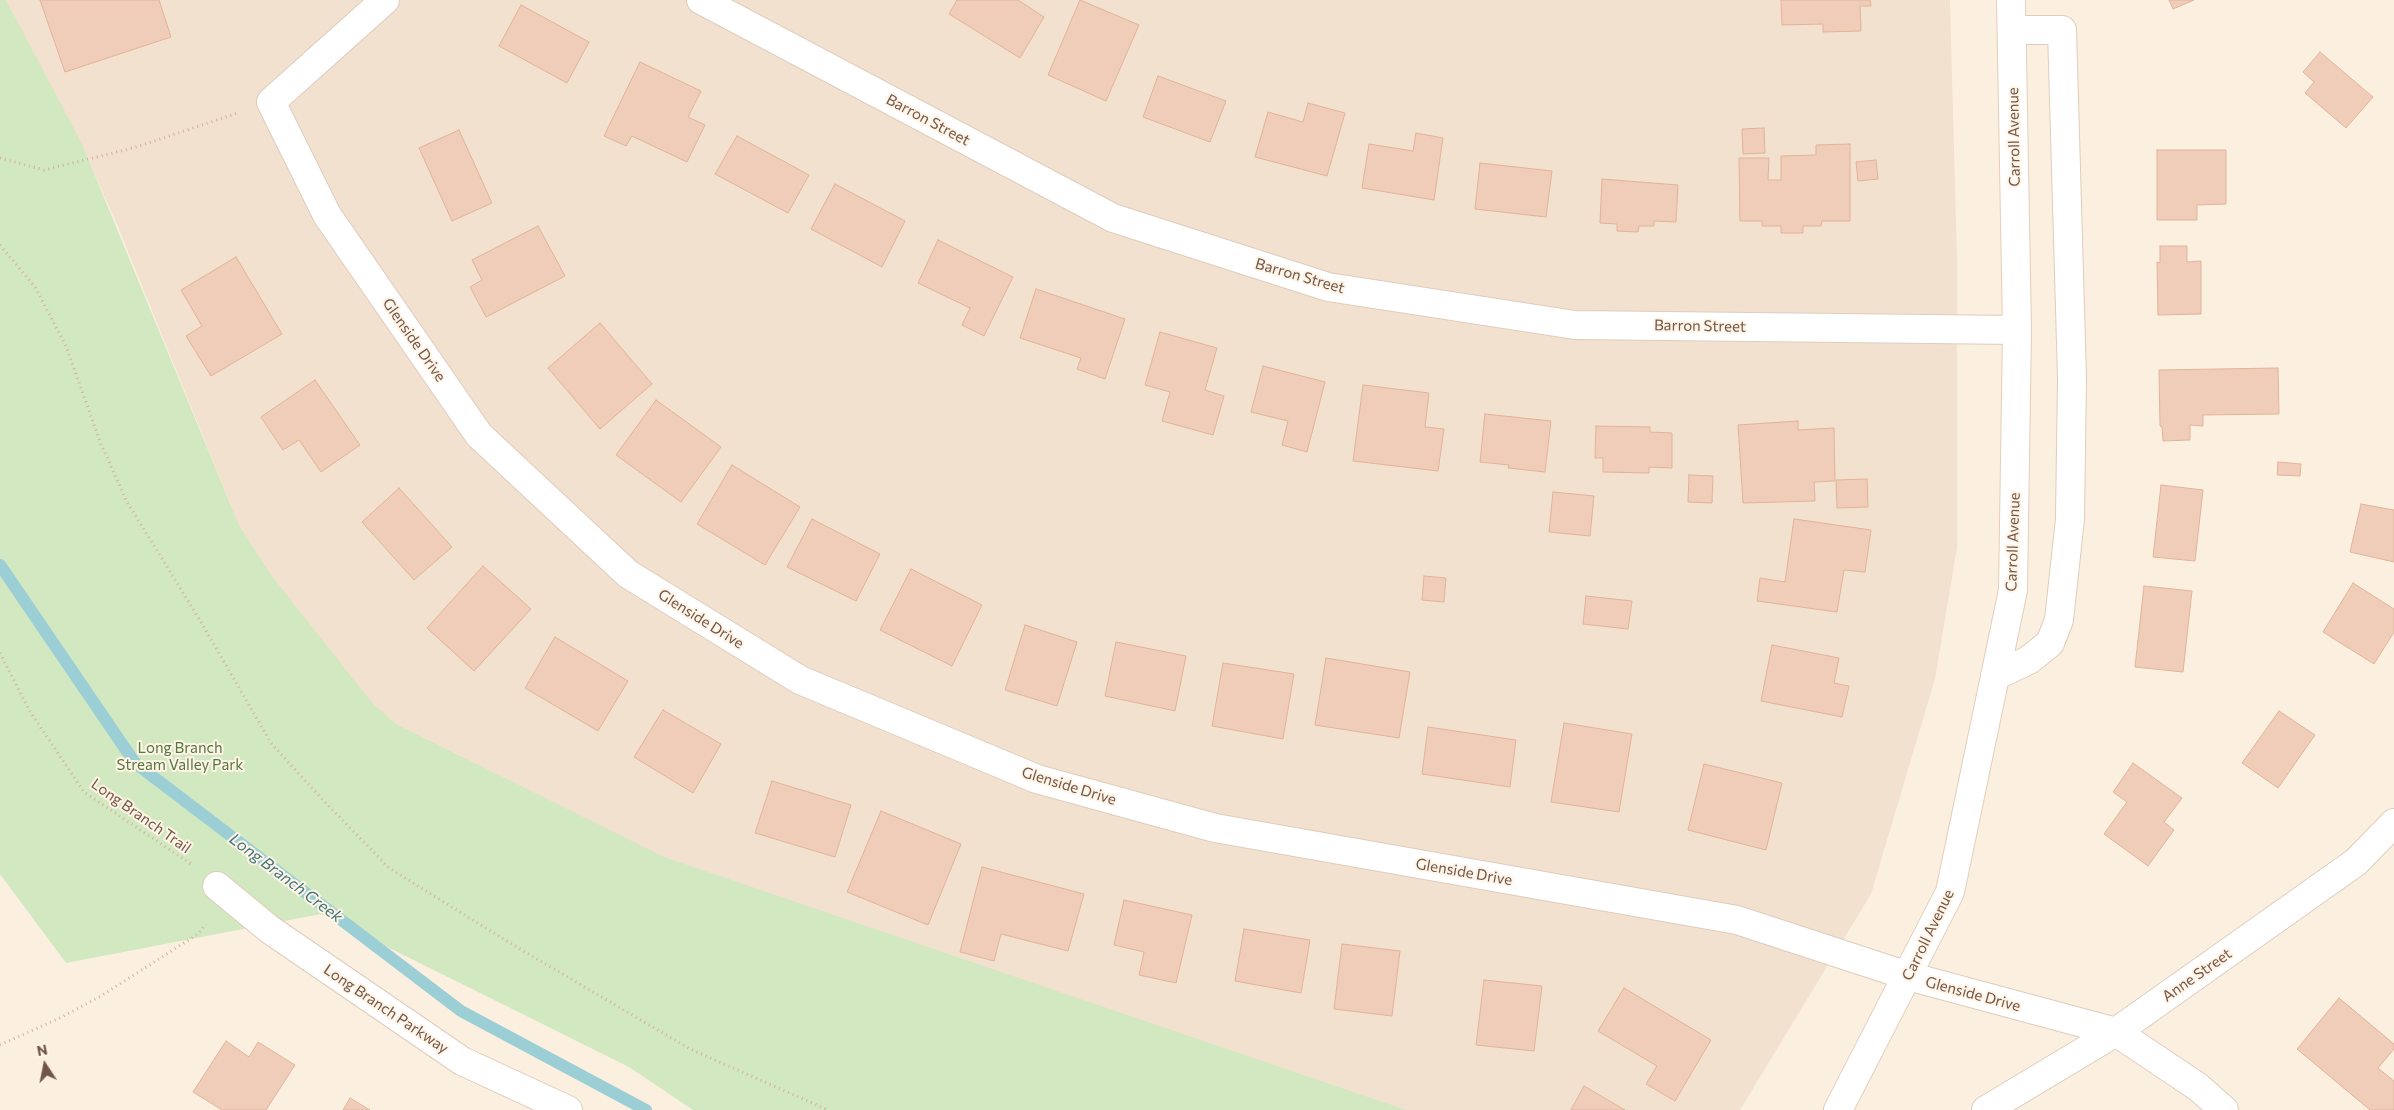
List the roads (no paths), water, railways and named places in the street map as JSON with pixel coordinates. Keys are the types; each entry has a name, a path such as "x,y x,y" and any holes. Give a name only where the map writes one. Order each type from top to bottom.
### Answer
{"street":[{"name":"Glenside Drive","path":"385,0 272,102 327,215 480,435 628,574 800,680 1038,779 1215,828 1737,920 1908,976 2116,1032 2198,1087 2224,1110"},
{"name":"Barron Street","path":"701,0 1114,218 1328,287 1575,325 2017,330"},
{"name":"Carroll Avenue","path":"1838,1110 1950,892 2013,590 2017,330 2011,0"},
{"path":"1995,676 2029,660 2050,643 2059,620 2070,510 2072,378 2062,30 2012,30"},
{"name":"Anne Street","path":"1986,1110 2116,1032 2356,862 2394,823"},
{"name":"Long Branch Parkway","path":"217,886 269,929 462,1061 568,1110"}],"waterway":[{"name":"Long Branch Creek","path":"0,565 135,763 461,1011 646,1110"}],"park label":[{"name":"Long Branch Stream Valley Park","path":"180,756"}]}
